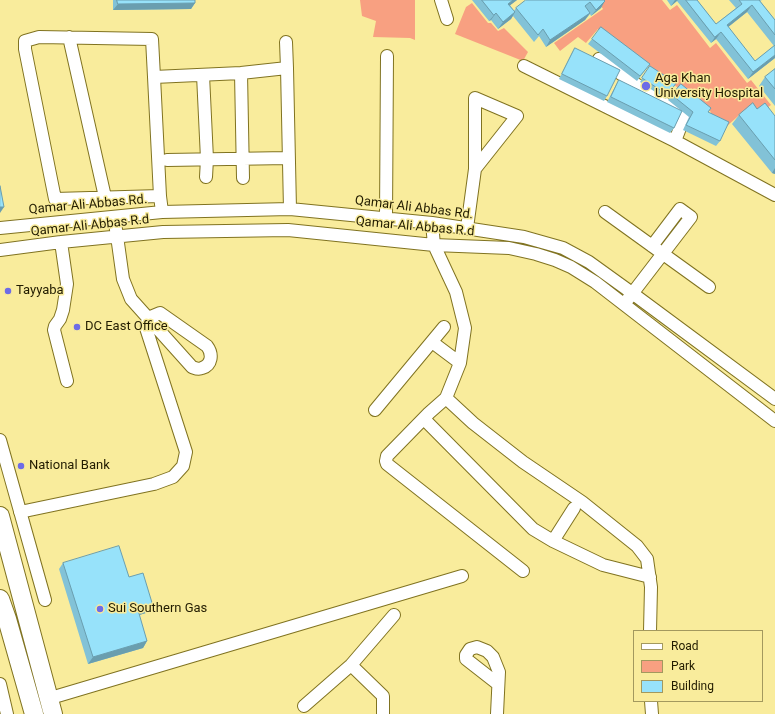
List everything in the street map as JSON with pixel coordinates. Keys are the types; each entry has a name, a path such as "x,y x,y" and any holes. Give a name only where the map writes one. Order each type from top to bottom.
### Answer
{"highway":[{"path":"0,516 53,705 60,714"},
{"path":"0,599 34,714"},
{"path":"7,619 16,686 23,714"}],"street":[{"path":"442,0 447,19"},
{"path":"160,196 55,199 25,49 25,41 39,36 152,39 162,212"},
{"path":"69,37 105,197"},
{"path":"286,42 290,209"},
{"path":"386,218 387,56"},
{"path":"599,59 683,116 683,120 675,141"},
{"path":"524,66 675,141 775,195"},
{"path":"154,77 241,73 287,68"},
{"path":"241,73 243,178"},
{"path":"203,75 207,159 206,177"},
{"path":"467,228 475,169 475,98 517,116 475,169"},
{"path":"167,160 288,158"},
{"name":"Qamar Ali Abbas Rd.","path":"0,228 162,212 290,209 432,223 524,237 563,248 589,262 775,399"},
{"path":"624,304 691,217 680,209 652,246"},
{"path":"605,212 709,287"},
{"path":"114,217 118,236 123,279 132,298 148,318 192,368 198,369 208,364 212,355 207,346 160,313 148,318"},
{"path":"432,223 434,244 456,292 465,328 460,364 446,398 429,413 387,456 386,461 387,464 523,571"},
{"name":"Qamar Ali Abbas R.d","path":"0,250 61,242 163,232 288,230 434,244 509,248 555,260 595,282 775,421"},
{"path":"61,242 67,284 63,310 54,330 67,381"},
{"path":"20,512 154,484 173,477 183,466 186,452 146,328 148,318"},
{"path":"375,410 444,327"},
{"path":"432,342 460,364"},
{"path":"446,398 473,423 524,462 582,502 636,546 647,559 651,587 650,630"},
{"path":"424,419 533,529 553,541 603,565 650,577"},
{"path":"0,440 45,600"},
{"path":"553,541 574,508"},
{"path":"53,705 462,576"},
{"path":"304,706 351,665 394,615"},
{"path":"351,665 383,696 383,714"},
{"path":"0,684 7,714"},
{"path":"497,714 498,684"},
{"path":"651,702 652,714"}],"green space":[{"path":"360,0 415,0 415,40 410,38 373,37 376,21 362,16"},
{"path":"597,0 662,0 670,10 677,5 710,48 716,43 747,83 751,80 771,105 761,112 745,110 727,126 708,117 711,112 598,29 586,43 578,37 560,51 554,43 603,9"},
{"path":"472,3 488,23 491,23 498,31 504,28 528,52 523,61 455,34 466,7"}],"building":[{"path":"117,0 195,0 195,3 118,4"},
{"path":"482,0 513,0 508,4 515,12 503,22 496,13 494,15"},
{"path":"526,0 605,1 596,10 590,2 585,6 590,13 550,40 543,29 538,35 516,8"},
{"path":"686,0 697,0 716,24 742,4 739,0 759,0 775,20 775,35 752,5 727,25 755,61 775,45 775,55 753,72 721,32 715,37"},
{"path":"601,27 650,64 640,76 592,39"},
{"path":"575,48 620,70 607,96 562,74"},
{"path":"650,66 676,83 668,95 642,78"},
{"path":"775,69 775,89 765,77"},
{"path":"619,80 682,111 674,128 611,97"},
{"path":"681,84 711,108 708,112 729,122 720,141 686,125 693,112 672,95"},
{"path":"753,103 757,109 765,103 775,116 775,160 739,115"},
{"path":"0,186 4,207 0,207"},
{"path":"119,546 129,577 143,573 153,606 138,610 147,641 93,657 63,563"}],"place":[{"name":"Aga Khan University Hospital","path":"646,86"},
{"name":"Tayyaba","path":"8,291"},
{"name":"DC East Office","path":"77,327"},
{"name":"National Bank","path":"21,466"},
{"name":"Sui Southern Gas","path":"100,609"}]}
